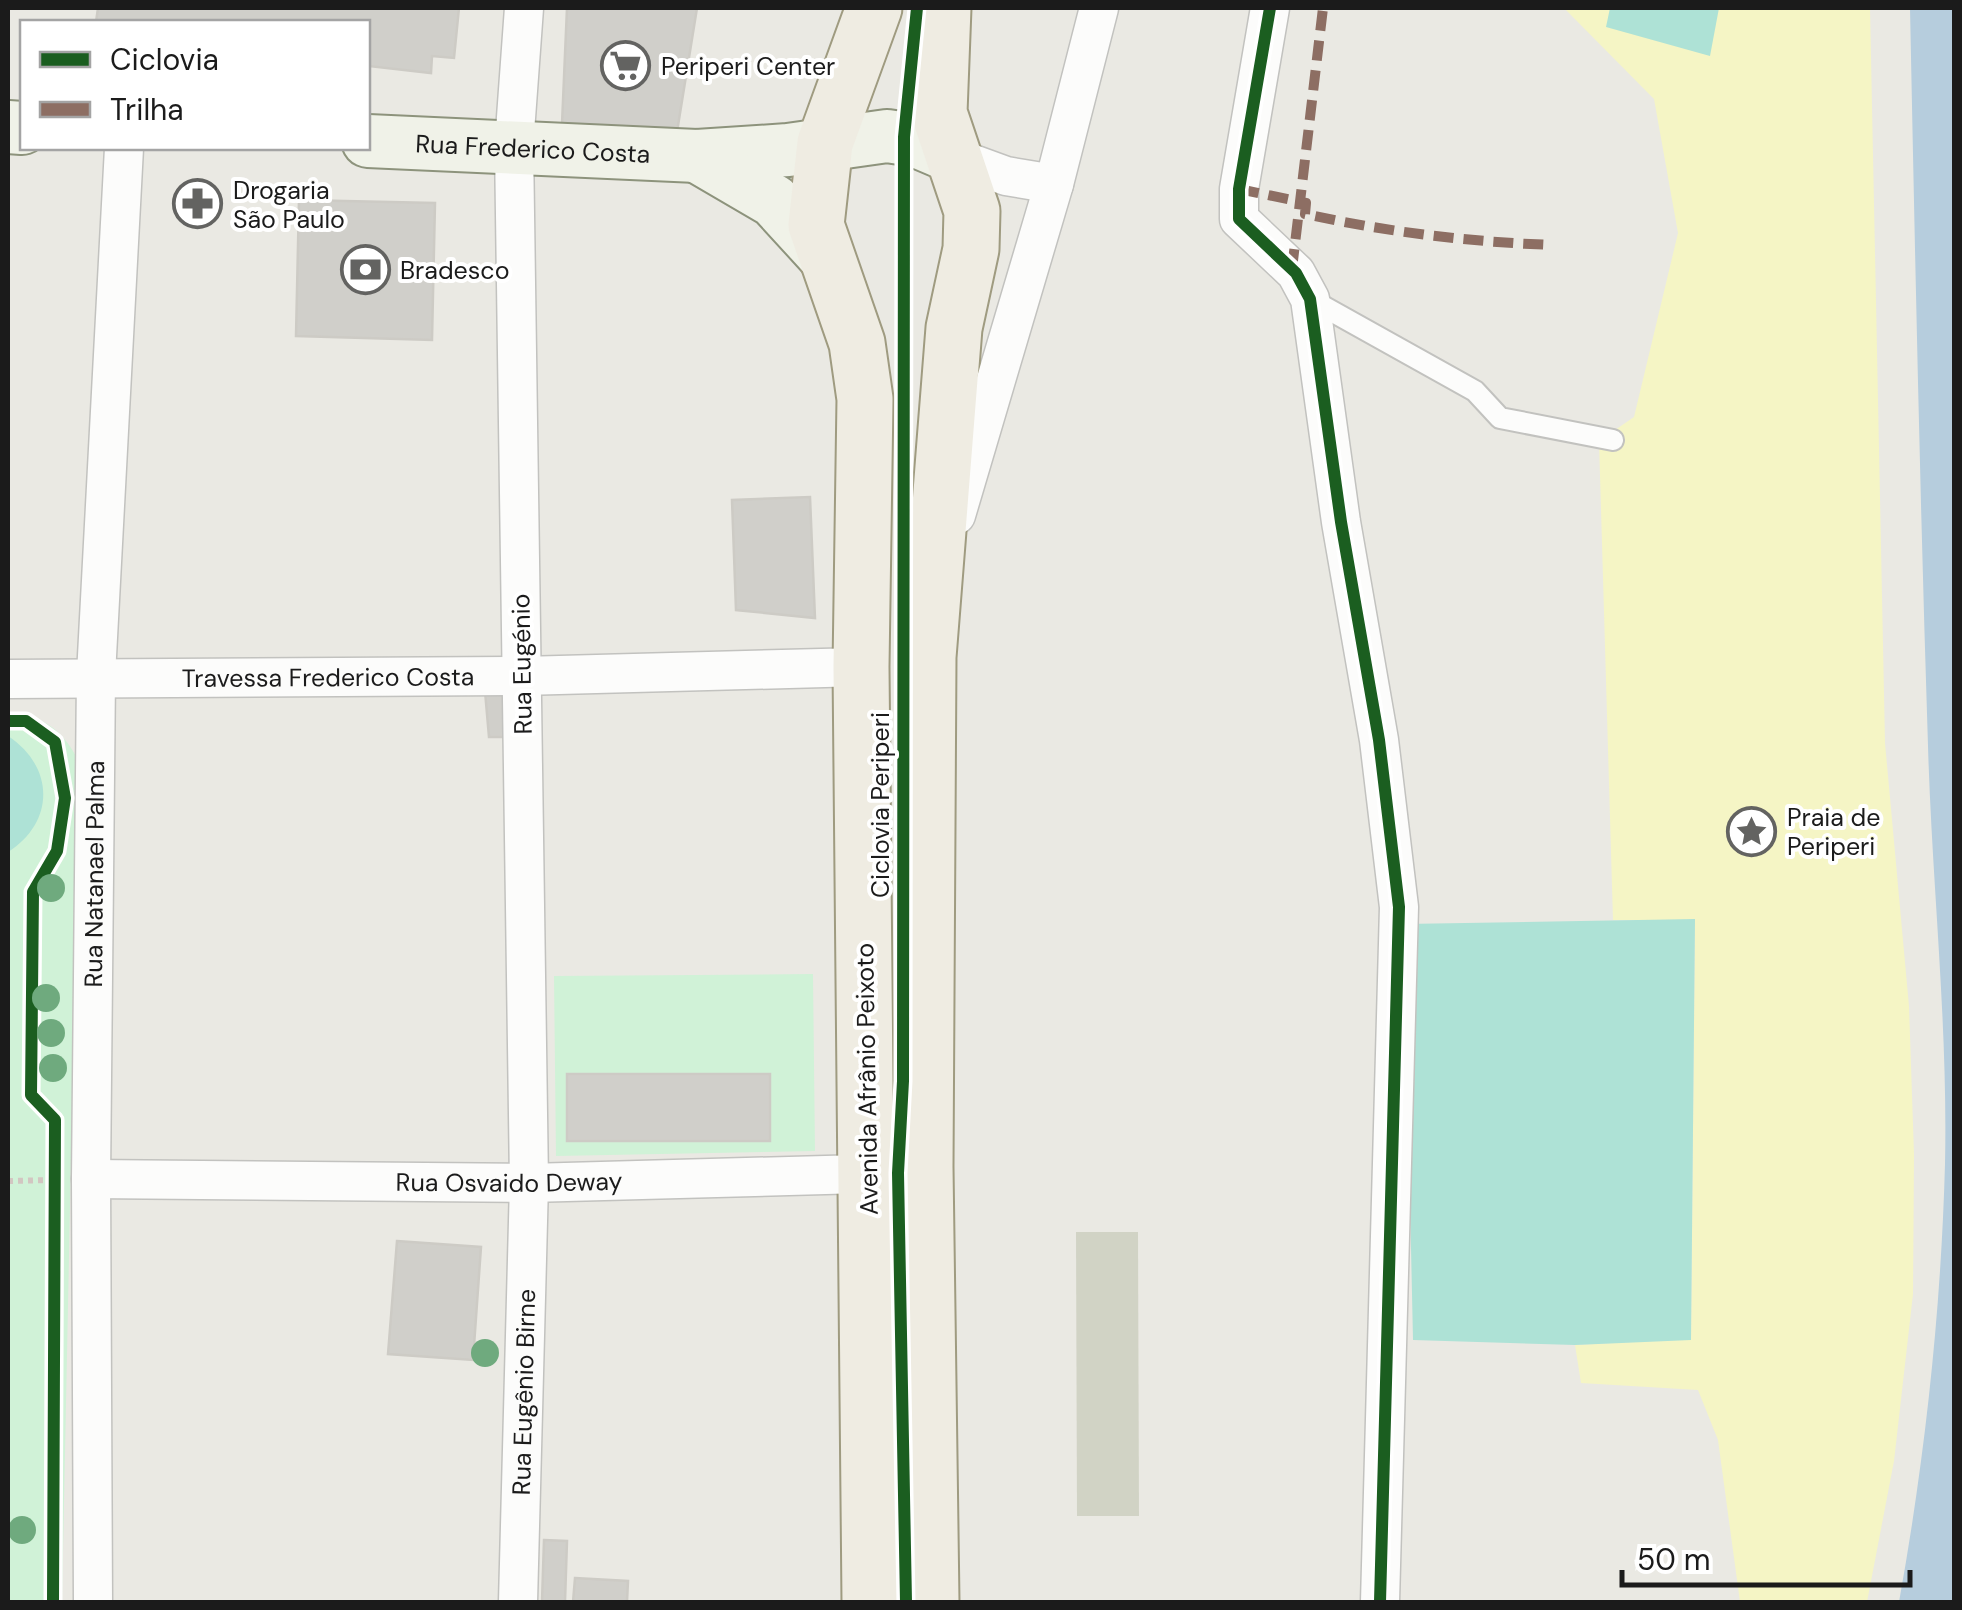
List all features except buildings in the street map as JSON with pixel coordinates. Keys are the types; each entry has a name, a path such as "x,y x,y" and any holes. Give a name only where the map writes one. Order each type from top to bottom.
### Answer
{"main road":[{"name":"Avenida Afrânio Peixoto","path":"870,1602 869,1172 861,667 865,399 858,343 816,226 825,144 874,8"},
{"path":"932,1602 925,1167 930,603 954,328 970,249 972,211 939,113 943,8"},
{"path":"825,144 904,137 954,157"},
{"name":"Rua Frederico Costa","path":"370,141 697,156 825,144"},
{"name":"Rua Frederico Costa","path":"697,156 774,201 828,259"}],"street":[{"name":"Rua Eugénio","path":"524,8 514,145 529,1183"},
{"path":"930,603 1054,184 1098,8"},
{"path":"1270,8 1239,189 1239,220 1296,273 1310,299 1341,522 1379,740 1399,907 1380,1602"},
{"name":"Rua Natanael Palma","path":"93,1602 67,1175 124,150"},
{"path":"954,157 1006,176 1054,184"},
{"name":"Travessa Frederico Costa","path":"8,679 96,675 522,676 861,667"},
{"name":"Rua Osvaido Deway","path":"67,1175 529,1183 925,1167"},
{"name":"Rua Eugênio Birne","path":"518,1602 529,1183"}],"lane":[{"path":"1310,299 1475,390 1500,418 1614,440"}],"path":[{"path":"8,1181 67,1175"},
{"path":"55,1200 67,1175"}],"shaded area":[{"path":"1610,8 1719,8 1710,56 1606,27"},
{"path":"1910,8 1954,8 1954,1602 1899,1602 1930,1384 1945,1164 1944,1059 1925,654"},
{"path":"8,714 32,717 51,726 79,762 62,1602 8,1602"},
{"path":"8,736 34,763 43,794 34,826 8,852"},
{"path":"1695,919 1691,1340 1575,1345 1413,1340 1404,924"},
{"path":"813,974 815,1151 556,1156 554,976"},
{"path":"1076,1232 1138,1232 1139,1516 1077,1516"}],"sand":[{"name":"Praia de Periperi","path":"1564,8 1870,8 1885,743 1909,1006 1914,1154 1913,1294 1894,1461 1867,1602 1740,1602 1718,1440 1698,1390 1581,1383 1575,1345 1691,1339 1695,920 1613,920 1599,441 1634,417 1678,233 1654,99"}],"marked path":[{"path":"1292,269 1323,8"},
{"path":"1239,189 1306,203 1305,214 1367,226 1459,239 1553,245"}],"cycle path":[{"name":"Ciclovia Periperi","path":"906,1602 898,1173 903,1081 904,137 917,8"},
{"path":"1270,8 1239,189 1239,219 1296,273 1310,299 1341,522 1379,740 1399,907 1380,1602"},
{"path":"8,721 26,721 55,742 65,798 57,851 33,892 31,1095 55,1120 53,1602"}],"place":[{"name":"Periperi Center","path":"626,66"},
{"name":"Drogaria São Paulo","path":"198,204"},
{"name":"Bradesco","path":"365,270"},
{"name":"Praia de Periperi","path":"1752,831"}]}
